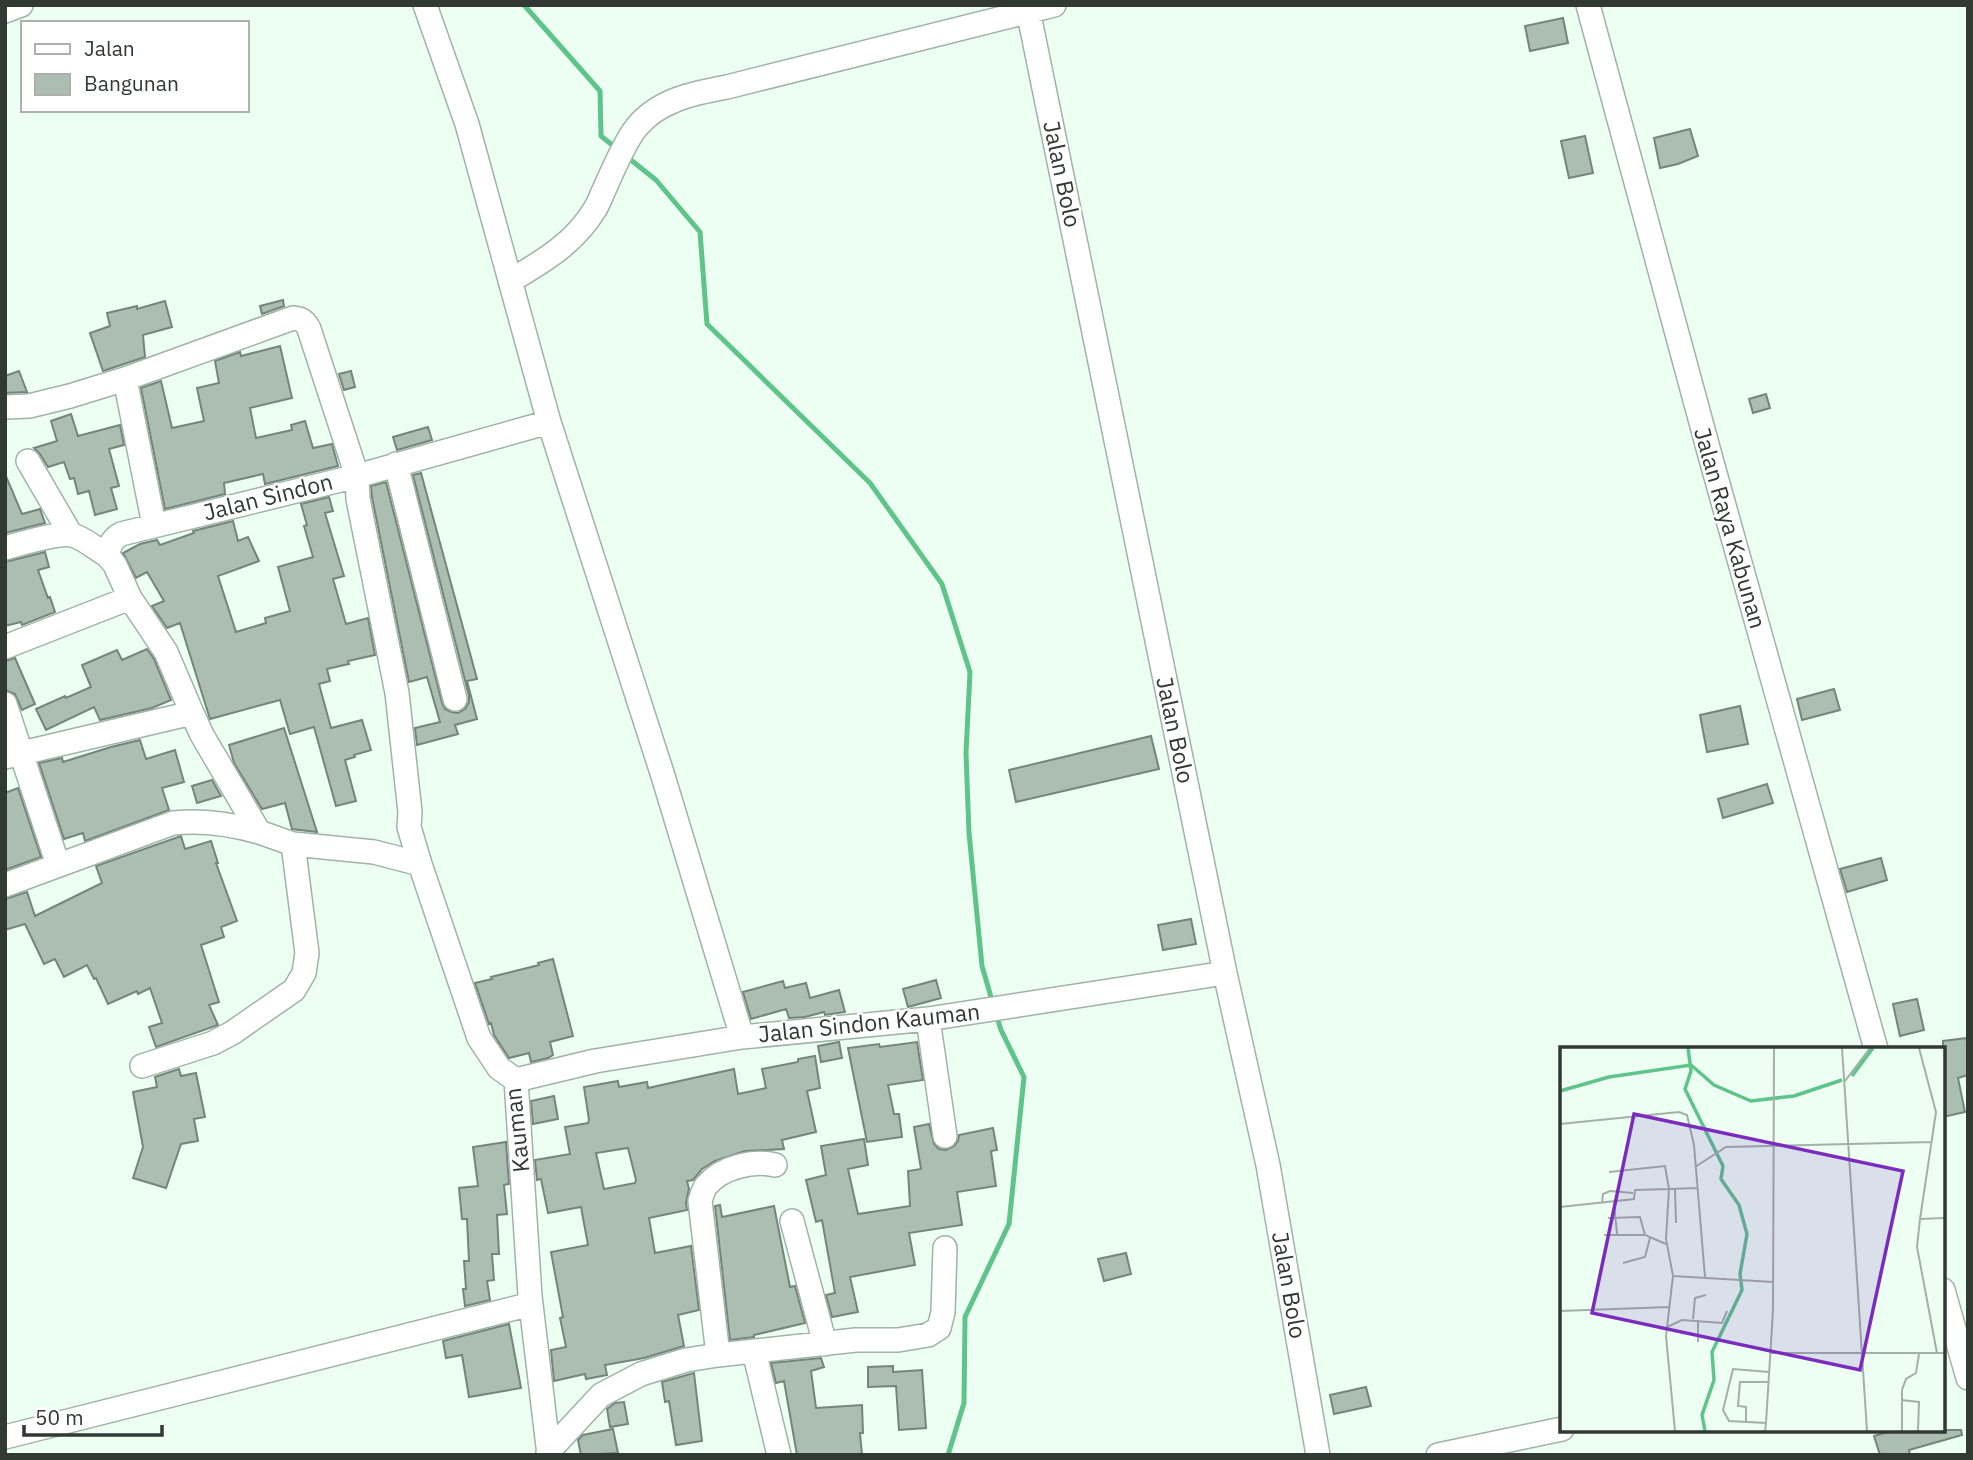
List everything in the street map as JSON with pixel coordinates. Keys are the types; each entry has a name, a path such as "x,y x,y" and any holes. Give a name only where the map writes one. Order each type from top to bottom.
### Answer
{"street":[{"path":"5,11 21,5"},
{"path":"425,5 467,124 550,422 663,776 742,1037"},
{"path":"510,281 567,244 596,209 635,129 651,114 673,100 1028,8 1054,5"},
{"name":"Jalan Raya Kabunan","path":"1588,5 1721,496 1875,1047"},
{"name":"Jalan Bolo","path":"1028,8 1225,973 1268,1165 1318,1455"},
{"path":"5,407 48,402 125,379 285,320 300,319 309,329 357,476 550,422"},
{"path":"125,379 154,525"},
{"path":"28,461 71,535"},
{"path":"396,464 455,699"},
{"name":"Jalan Sindon","path":"107,555 110,543 121,534 357,476 358,499 397,693 410,812 409,827"},
{"path":"5,548 71,535 107,555 115,565 130,598 166,652 202,735 259,832"},
{"path":"5,647 130,598"},
{"path":"5,704 13,755 58,865"},
{"path":"13,755 192,713"},
{"path":"5,885 173,823 193,821 238,826 293,844 374,852 420,864"},
{"path":"374,852 409,827"},
{"name":"Kauman","path":"409,827 479,1038 499,1068 516,1080 531,1304 549,1453"},
{"path":"142,1066 213,1043 294,990 303,973 307,953 293,844"},
{"name":"Jalan Sindon Kauman","path":"516,1080 595,1061 742,1037 928,1019 1225,973"},
{"path":"928,1019 945,1136"},
{"path":"719,1355 700,1201 705,1186 724,1172 761,1162 775,1165"},
{"path":"792,1221 825,1344"},
{"path":"549,1453 601,1395 641,1374 686,1360 719,1355 856,1340 898,1340 928,1335 939,1328 943,1312 946,1248"},
{"path":"1945,1298 1968,1378"},
{"path":"5,1437 531,1304"},
{"path":"754,1351 779,1455"},
{"path":"1438,1455 1560,1429"}],"building":[{"path":"1563,18 1568,43 1530,51 1525,26"},
{"path":"1690,129 1698,156 1660,168 1654,138"},
{"path":"1585,136 1593,173 1569,178 1561,141"},
{"path":"283,300 284,306 262,314 260,306"},
{"path":"165,301 172,327 143,335 145,357 103,371 90,333 110,326 107,313 137,306 137,309"},
{"path":"280,346 292,398 250,408 256,438 292,430 291,425 305,421 313,448 332,444 338,466 265,484 263,474 224,483 225,494 165,509 141,388 161,381 172,428 204,421 197,388 219,383 215,361 240,352 241,356"},
{"path":"19,371 27,392 5,393 5,376"},
{"path":"351,371 355,387 344,390 339,374"},
{"path":"1766,394 1770,408 1753,413 1749,399"},
{"path":"71,414 78,436 120,425 124,445 109,449 119,486 111,488 117,509 95,515 89,491 78,494 74,478 70,479 64,462 48,467 34,448 57,441 51,421"},
{"path":"428,427 432,440 397,450 393,437"},
{"path":"421,473 477,679 467,681 477,719 455,725 458,734 417,745 415,728 440,722 427,677 409,682 371,486 386,482 442,703 445,709 458,713 465,709 469,702 413,475"},
{"path":"5,474 22,514 40,509 45,523 5,533"},
{"path":"329,497 333,511 325,513 344,576 333,579 346,624 368,618 375,655 327,669 330,681 319,684 331,728 362,720 371,750 345,760 356,801 336,806 314,727 290,734 280,700 210,719 180,623 167,628 152,606 164,601 147,572 136,578 123,553 140,544 157,540 160,545 194,533 193,531 233,521 238,541 248,537 259,561 218,576 236,632 266,623 265,618 290,611 278,567 313,557 301,504"},
{"path":"45,552 49,567 38,570 55,612 22,625 21,622 5,626 5,562"},
{"path":"147,649 171,700 152,708 100,720 94,707 46,730 36,709 91,687 82,665 117,650 122,660"},
{"path":"15,658 35,704 22,710 15,694 5,690 5,661"},
{"path":"1834,689 1840,710 1802,720 1797,699"},
{"path":"1740,706 1748,744 1707,752 1700,715"},
{"path":"284,728 317,832 292,829 285,803 262,809 234,763 229,745"},
{"path":"1151,736 1159,769 1016,802 1009,770"},
{"path":"140,740 146,759 175,750 184,782 162,788 169,810 85,841 83,833 64,839 39,763 62,758 63,762"},
{"path":"212,780 221,796 197,803 192,786"},
{"path":"1767,784 1773,803 1723,818 1718,799"},
{"path":"18,788 41,857 5,870 5,793"},
{"path":"181,836 185,849 211,841 237,921 221,927 224,937 201,945 219,1002 209,1005 218,1025 156,1047 149,1027 162,1023 150,988 108,1004 87,965 64,977 55,959 44,964 25,924 5,930 5,899 27,892 35,916 102,883 96,866"},
{"path":"1881,858 1887,880 1847,892 1840,869"},
{"path":"1191,919 1196,944 1163,950 1158,925"},
{"path":"553,959 573,1036 550,1042 553,1055 548,1058 531,1062 529,1053 509,1058 494,1035 491,1023 489,1024 475,983"},
{"path":"936,980 941,998 908,1007 903,989"},
{"path":"783,981 785,988 806,983 810,998 839,990 845,1012 825,1015 824,1012 789,1018 786,1009 751,1019 743,992"},
{"path":"1917,999 1924,1030 1900,1036 1893,1004"},
{"path":"1966,1038 1968,1045 1968,1075 1958,1078 1965,1112 1945,1117 1945,1047 1943,1041"},
{"path":"839,1042 842,1058 821,1062 818,1046"},
{"path":"917,1042 923,1080 888,1085 894,1114 899,1114 902,1137 867,1142 848,1048"},
{"path":"815,1056 820,1088 807,1091 816,1132 782,1140 784,1149 745,1151 715,1161 702,1169 693,1180 687,1181 687,1210 649,1218 655,1253 691,1246 699,1310 678,1315 684,1346 644,1358 605,1365 607,1375 586,1379 585,1374 554,1381 551,1350 566,1347 551,1252 588,1245 581,1207 548,1213 541,1179 537,1180 535,1160 570,1154 565,1127 588,1123 589,1120 584,1087 618,1081 619,1087 647,1082 648,1088 734,1069 738,1094 766,1088 762,1069 798,1062 798,1059","holes":["628,1148 635,1183 604,1189 596,1153"]},
{"path":"179,1069 181,1076 196,1073 205,1117 194,1119 198,1141 181,1144 166,1188 133,1178 143,1147 133,1092 157,1087 155,1077"},
{"path":"554,1096 558,1119 533,1124 531,1101"},
{"path":"929,1124 934,1144 939,1149 946,1150 954,1146 959,1135 993,1128 997,1150 991,1151 996,1186 957,1192 962,1225 909,1233 915,1265 850,1277 858,1312 832,1317 826,1295 835,1293 822,1220 816,1222 806,1180 826,1175 821,1146 864,1139 868,1165 848,1169 858,1214 910,1206 908,1171 921,1169 914,1127"},
{"path":"506,1142 509,1184 504,1185 507,1214 497,1215 499,1254 492,1254 494,1280 487,1281 490,1300 465,1306 464,1261 469,1261 467,1219 462,1219 459,1188 478,1186 473,1147"},
{"path":"720,1205 722,1217 774,1206 790,1287 795,1286 805,1323 754,1337 730,1340 715,1206"},
{"path":"1126,1253 1131,1274 1104,1281 1098,1259"},
{"path":"509,1324 521,1388 469,1397 462,1355 446,1358 443,1341"},
{"path":"821,1358 824,1367 811,1371 816,1408 862,1405 862,1455 797,1455 784,1381 776,1383 771,1363"},
{"path":"893,1366 893,1372 922,1370 926,1428 899,1430 896,1386 868,1387 868,1367"},
{"path":"694,1373 702,1441 676,1445 669,1401 665,1402 662,1382"},
{"path":"1366,1387 1371,1406 1334,1414 1330,1395"},
{"path":"624,1402 628,1424 610,1427 607,1409 615,1403"},
{"path":"613,1429 618,1453 581,1455 578,1440 583,1435"},
{"path":"1945,1430 1961,1430 1962,1435 1909,1450 1910,1455 1880,1455 1874,1436 1887,1432"}],"waterway":[{"path":"524,5 600,91 601,136 616,148"},
{"path":"626,156 656,180 700,232 707,324 870,483 942,584 970,672 966,753 969,833 982,966 993,1004"},
{"path":"948,1455 964,1403 965,1317 1009,1224 1024,1077 996,1014"}]}
